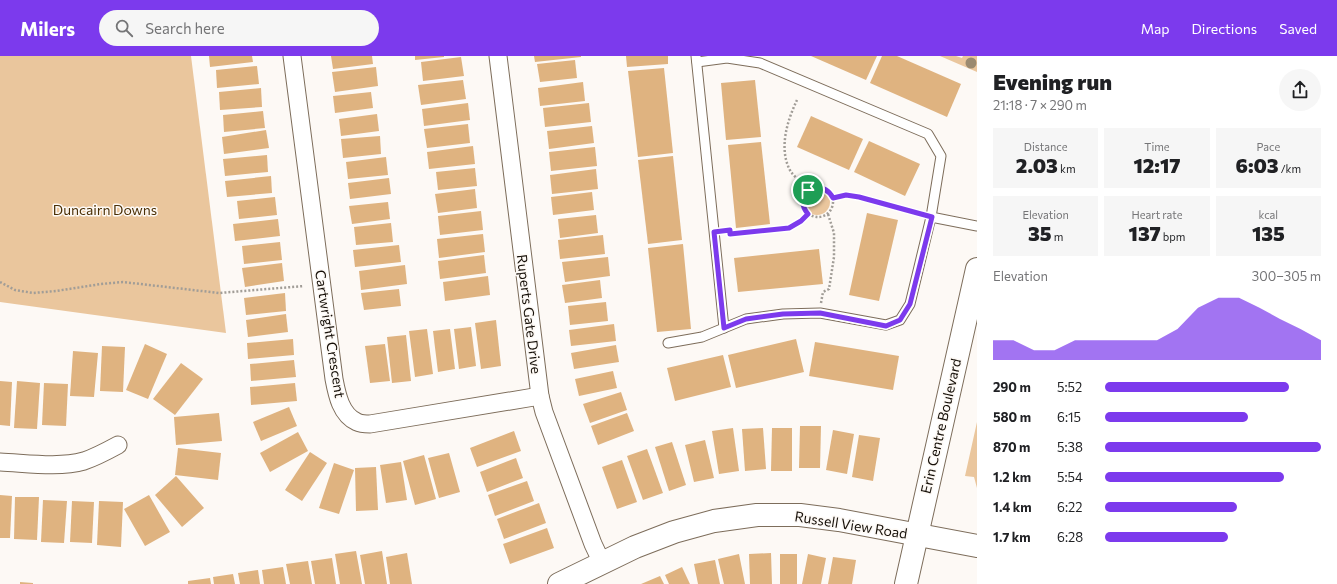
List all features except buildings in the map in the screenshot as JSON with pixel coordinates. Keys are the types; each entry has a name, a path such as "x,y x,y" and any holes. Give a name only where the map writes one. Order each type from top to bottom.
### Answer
{"street":[{"name":"Cartwright Crescent","path":"292,56 334,379 341,404 348,416 358,422 370,424 540,396"},
{"name":"Ruperts Gate Drive","path":"498,56 540,396 544,412 593,544 602,563"},
{"name":"Erin Centre Boulevard","path":"906,584 977,269"},
{"path":"0,462 64,464 84,461 102,454 118,445"},
{"name":"Russell View Road","path":"559,584 635,546 674,532 714,521 757,515 808,516 839,520 977,546"}],"lane":[{"path":"668,342 702,337 724,328 746,319 783,314 820,313 886,326 900,320 910,304 932,217 941,156 928,134 760,63 727,58 696,59 724,328"},
{"path":"932,217 977,226"}],"path":[{"path":"797,100 787,125 785,137 785,158 792,172 808,190"},
{"path":"814,187 821,187 827,190 833,198 832,208 828,214 818,217 808,214 802,205 803,199 808,190 814,187"},
{"path":"833,198 846,195 859,197 932,217"},
{"path":"714,232 730,230 730,234 789,228 801,221 808,214"},
{"path":"820,313 823,292 829,289 834,257 834,233 828,214"},
{"path":"0,282 16,290 33,293 123,282 219,293 304,286"}],"green space":[{"name":"Duncairn Downs","path":"0,56 191,56 226,333 0,302"},
{"path":"940,56 956,56 962,58 963,56 977,56 977,72"},
{"path":"817,189 827,192 830,202 827,212 817,215 807,212 804,202 807,192"},
{"path":"977,422 977,488 974,477 965,476"}],"route":[{"path":"814,187 821,187 827,190 833,198 846,195 859,197 932,217 910,304 900,320 886,326 820,313 783,314 746,319 724,328 714,232 730,230 730,234 789,228 801,221 808,214 802,205 804,194 808,190 814,187"}]}
